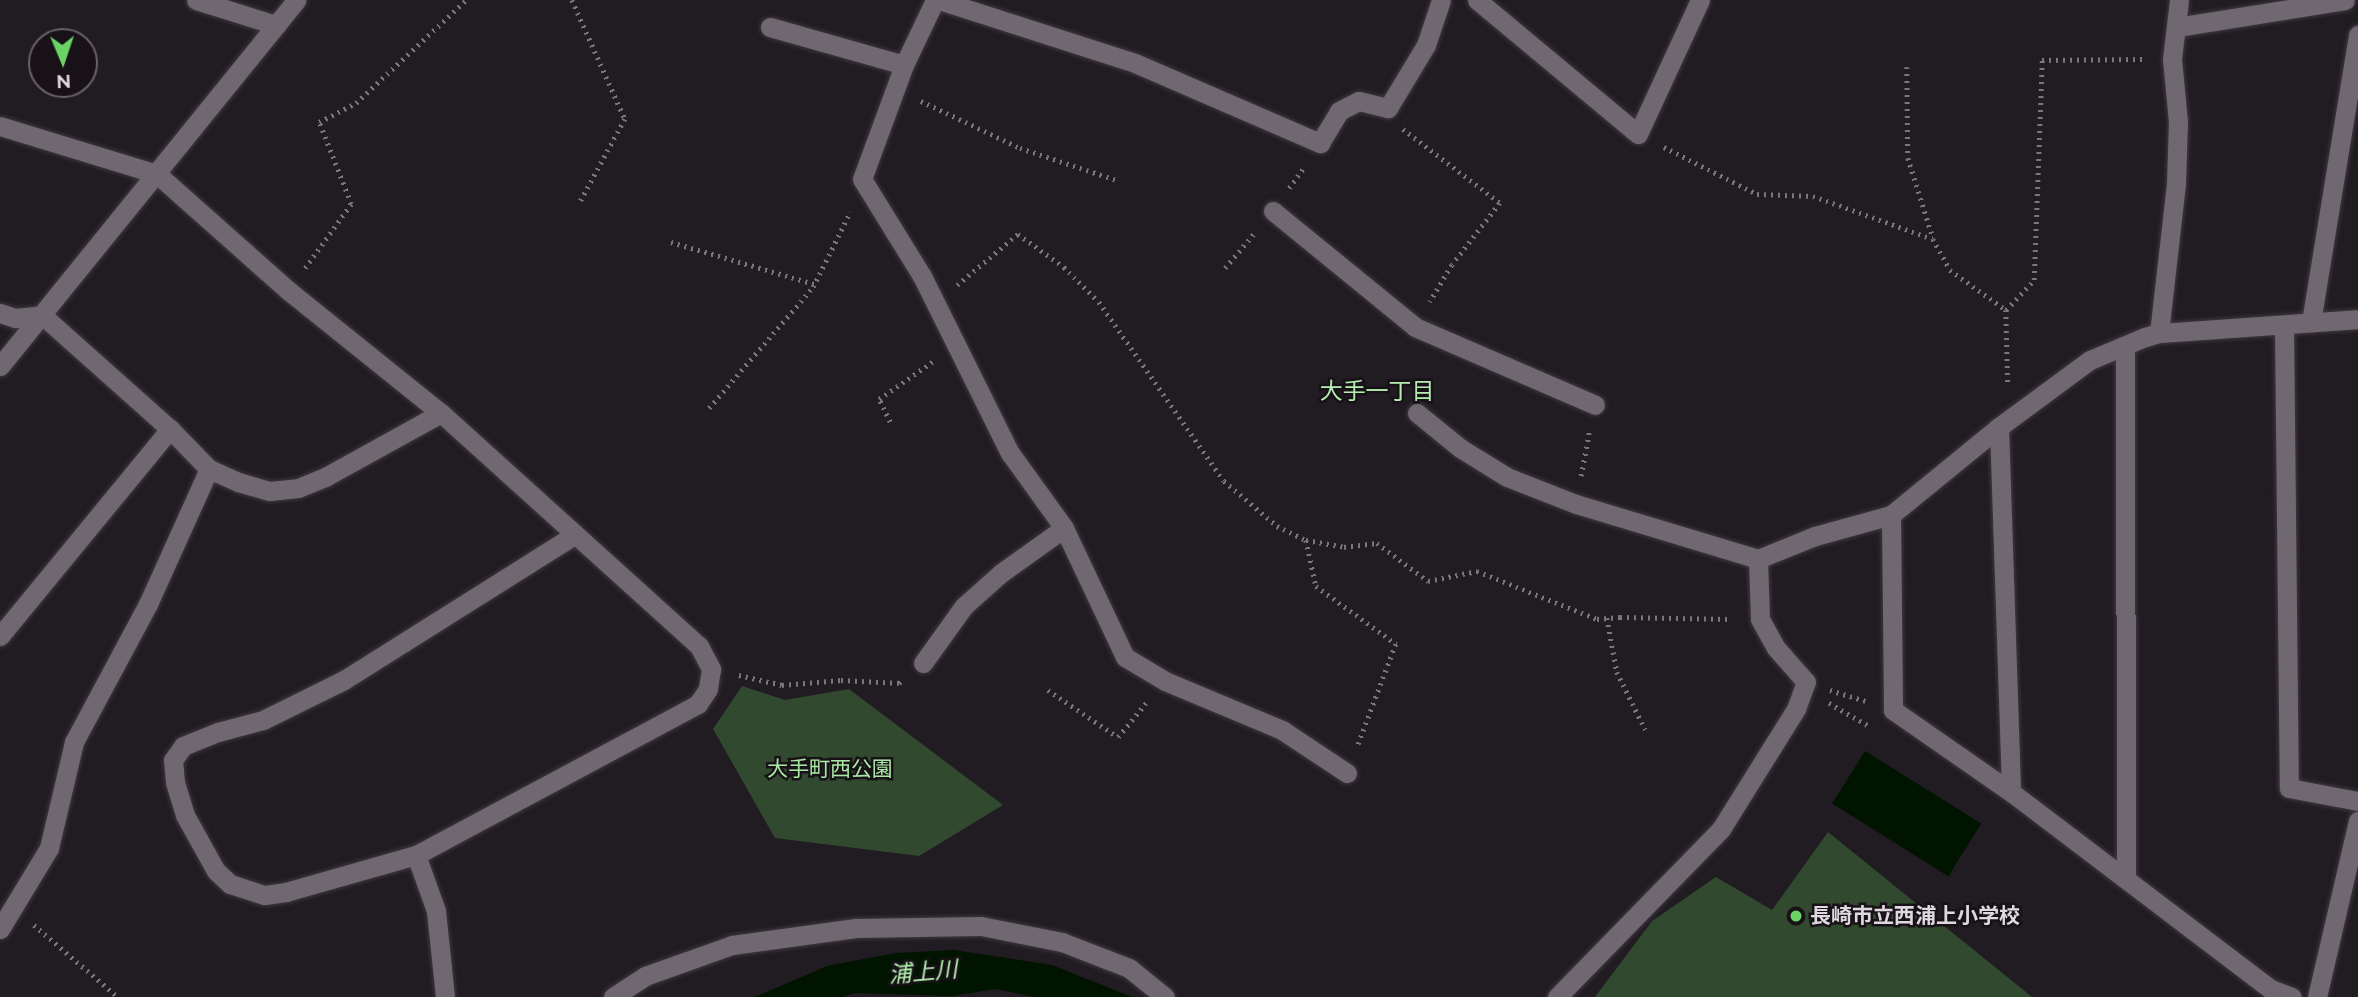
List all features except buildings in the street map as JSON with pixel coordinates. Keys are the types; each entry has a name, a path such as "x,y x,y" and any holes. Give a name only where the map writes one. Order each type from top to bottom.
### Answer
{"street":[{"path":"196,0 276,25"},
{"path":"0,366 296,0"},
{"path":"1347,773 1282,730 1165,681 1125,657 1111,631 1085,568 1063,528 1010,453 935,303 862,179 904,65 937,0 1135,63 1320,143 1339,111 1359,101 1388,108 1426,45 1441,0"},
{"path":"1477,0 1638,134 1700,0"},
{"path":"2159,333 2176,184 2178,122 2172,59 2179,0"},
{"path":"2177,27 2345,0"},
{"path":"770,27 904,65"},
{"path":"2311,322 2358,35"},
{"path":"0,127 157,174 289,291 441,413 699,646 711,669 708,689 698,704 416,855 286,892 264,895 230,884 210,860 185,815 175,782 173,760 183,746 218,732 263,720 344,680 575,535"},
{"path":"1273,211 1415,327 1594,405"},
{"path":"0,313 15,318 42,315 170,429 209,469 238,482 270,491 298,488 327,476 441,413"},
{"path":"1417,413 1460,448 1507,477 1576,504 1758,559 1815,536 1891,515 1999,427 2090,360 2159,333 2358,319"},
{"path":"2284,325 2289,788 2358,801"},
{"path":"2125,347 2126,879"},
{"path":"1999,427 2011,792"},
{"path":"0,636 170,429"},
{"path":"6,915 49,848 74,742 148,604 209,469"},
{"path":"1891,515 1893,710 2011,792 2271,989 2292,997"},
{"path":"923,663 964,606 1001,573 1063,528"},
{"path":"1557,997 1721,829 1796,709 1806,682 1776,648 1760,619 1758,559"},
{"path":"2317,997 2358,821"},
{"path":"416,855 436,911 445,997"},
{"path":"613,997 645,976 732,945 856,928 981,926 1062,942 1129,968 1166,997"}],"path":[{"path":"289,291 351,204 319,122 356,103 466,0"},
{"path":"572,0 625,119 579,204"},
{"path":"1999,427 2008,407 2006,310 2034,280 2042,60 2172,59"},
{"path":"1906,67 1908,158 1933,239 1950,270 2006,310"},
{"path":"895,89 1020,148 1117,180"},
{"path":"1388,108 1401,128 1500,203 1452,265 1415,327"},
{"path":"1638,134 1757,194 1813,196 1933,239"},
{"path":"1225,268 1273,211 1320,143"},
{"path":"709,408 815,284 856,199 862,179"},
{"path":"935,303 1018,234 1064,267 1099,302 1224,481 1276,526 1306,540 1344,547 1377,543 1428,581 1477,571 1597,619 1760,619"},
{"path":"671,242 815,284"},
{"path":"890,422 879,399 956,345"},
{"path":"1576,504 1594,405"},
{"path":"1306,540 1316,586 1396,644 1347,773"},
{"path":"1607,618 1617,672 1645,729"},
{"path":"711,669 782,685 841,680 899,683 923,663"},
{"path":"1048,690 1118,737 1165,681"},
{"path":"1806,682 1893,710"},
{"path":"1822,713 1830,702 1874,729"},
{"path":"6,915 118,997"}],"green space":[{"name":"大手町西公園","path":"742,686 785,700 849,689 1003,805 919,856 775,838 713,729"},
{"name":"長崎市立西浦上小学校","path":"1828,832 2032,997 1595,997 1652,921 1716,877 1772,910"}],"water":[{"path":"1865,751 1981,824 1948,876 1832,804"},
{"name":"浦上川","path":"954,950 1052,965 1132,997 1035,997 996,989 952,996 854,993 843,997 755,997 827,966 896,953"}],"place":[{"name":"長崎市立西浦上小学校","path":"1796,916"}],"district":[{"name":"大手一丁目","path":"1377,391"}]}
